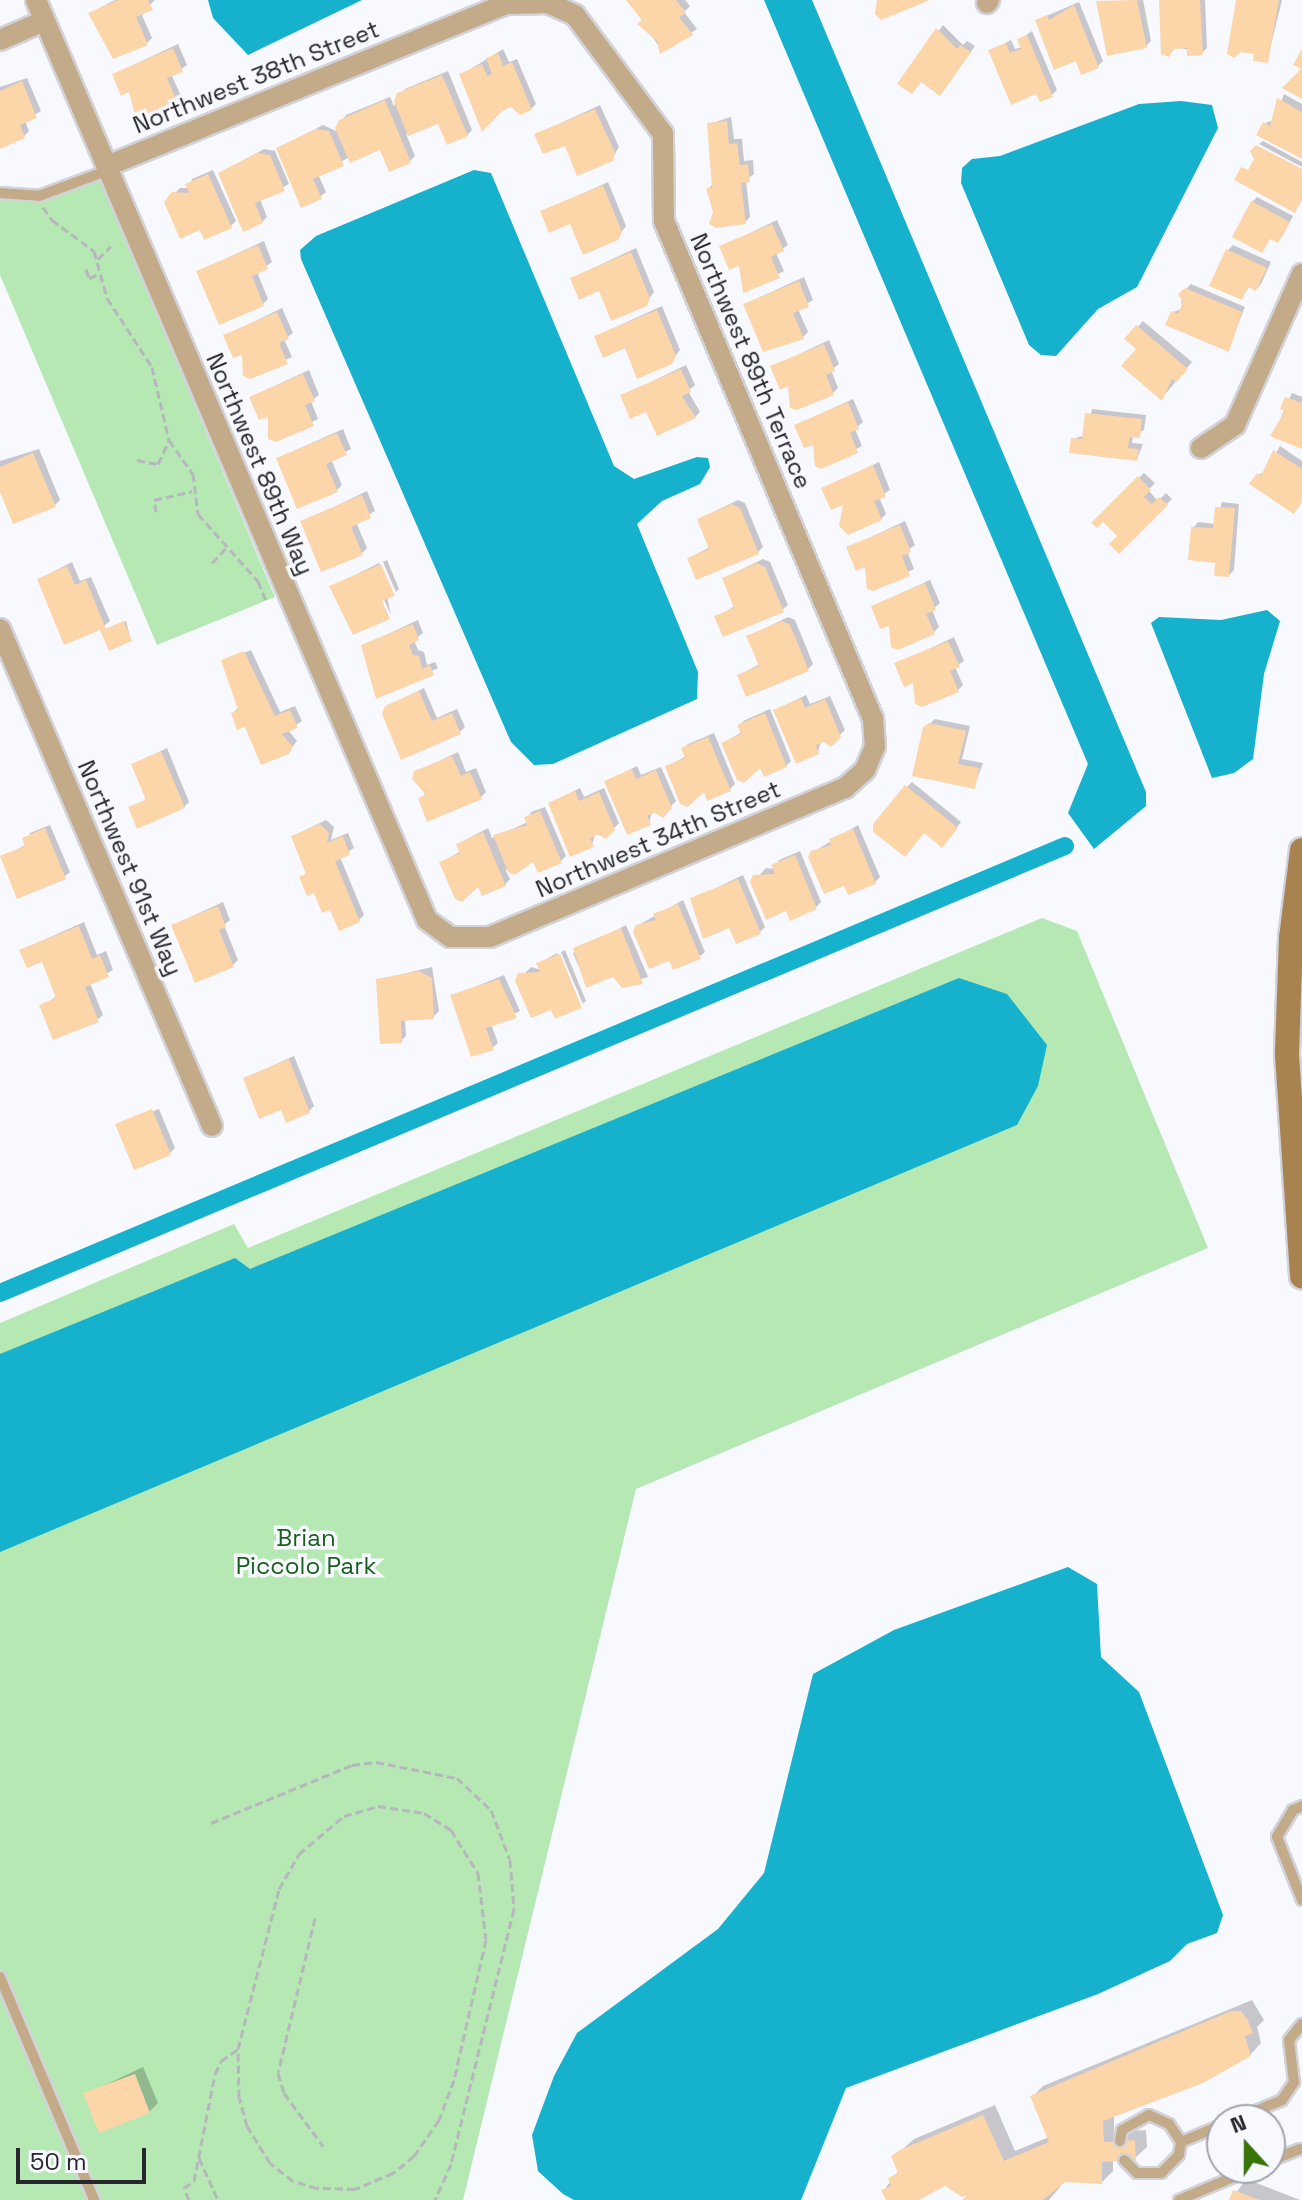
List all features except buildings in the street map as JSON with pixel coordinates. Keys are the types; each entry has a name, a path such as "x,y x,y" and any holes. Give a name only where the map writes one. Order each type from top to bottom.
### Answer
{"main road":[{"path":"1302,850 1291,938 1287,1055 1302,1276"}],"street":[{"name":"Northwest 89th Way","path":"36,0 419,911 450,937"},
{"name":"Northwest 38th Street","path":"108,168 494,8 527,1 560,7"},
{"name":"Northwest 89th Terrace","path":"560,7 582,21 663,134 664,221 873,719 872,758"},
{"path":"0,40 44,21"},
{"path":"1201,448 1235,425 1302,274"},
{"name":"Northwest 91st Way","path":"0,629 212,1126"},
{"name":"Northwest 34th Street","path":"450,937 490,937 831,794 856,779 872,758"}],"lane":[{"path":"0,193 39,196 108,168"},
{"path":"1302,1806 1293,1810 1277,1837 1302,1900"},
{"path":"0,1977 94,2200"},
{"path":"1272,2104 1282,2100 1294,2082 1289,2040 1302,2024"},
{"path":"1120,2141 1122,2130 1149,2115 1169,2124 1181,2142 1179,2155 1161,2173 1137,2173 1124,2160"},
{"path":"1181,2142 1206,2132"},
{"path":"1179,2200 1217,2184"}],"path":[{"path":"39,196 52,220 89,244 98,259 99,274 115,312 147,356 169,440 189,467 198,514 258,581 266,601"},
{"path":"98,259 111,246"},
{"path":"86,269 89,278 99,274"},
{"path":"137,460 158,464 169,440"},
{"path":"156,512 154,500 193,490"},
{"path":"212,563 226,548"},
{"path":"211,1823 352,1765 376,1762 457,1778 491,1810 510,1860 514,1909 451,2164 435,2200"},
{"path":"189,2200 184,2188 194,2181 215,2074 221,2061 238,2049 279,1889 311,1840 344,1816 378,1806 424,1813 451,1830 478,1873 486,1940 454,2080 439,2120 414,2156 393,2173 355,2189 317,2188 293,2181 270,2163 247,2126 239,2097 238,2049"},
{"path":"315,1918 278,2073 284,2093 323,2146"},
{"path":"199,2158 218,2200"}],"green space":[{"path":"97,172 275,597 157,645 0,275 0,193 39,196"},
{"name":"Brian Piccolo Park","path":"1042,918 1077,931 1208,1248 636,1489 463,2200 0,2200 0,1323 234,1224 248,1248"}],"water":[{"path":"208,0 362,0 248,55 213,18"},
{"path":"764,0 812,0 1146,792 1146,806 1094,849 1068,813 1088,764"},
{"path":"1181,101 1212,105 1218,128 1137,287 1098,309 1056,356 1041,355 1029,345 961,183 962,168 972,159 1000,156 1139,104"},
{"path":"474,170 491,173 614,466 634,479 697,457 708,458 710,467 700,484 662,501 637,524 698,672 697,699 553,764 534,765 511,742 301,259 300,250 316,236"},
{"path":"1267,610 1280,621 1264,674 1253,759 1234,773 1212,778 1151,623 1159,617 1221,620"},
{"path":"959,978 1007,994 1047,1045 1038,1086 1017,1125 0,1552 0,1354 235,1258 250,1269"},
{"path":"1068,1567 1097,1584 1101,1657 1139,1692 1223,1915 1217,1933 1187,1944 1170,1961 1098,1994 846,2088 801,2200 574,2200 563,2194 538,2171 532,2135 554,2076 577,2033 718,1929 764,1873 813,1674 894,1630"}],"waterway":[{"path":"0,1293 1065,846"}]}
